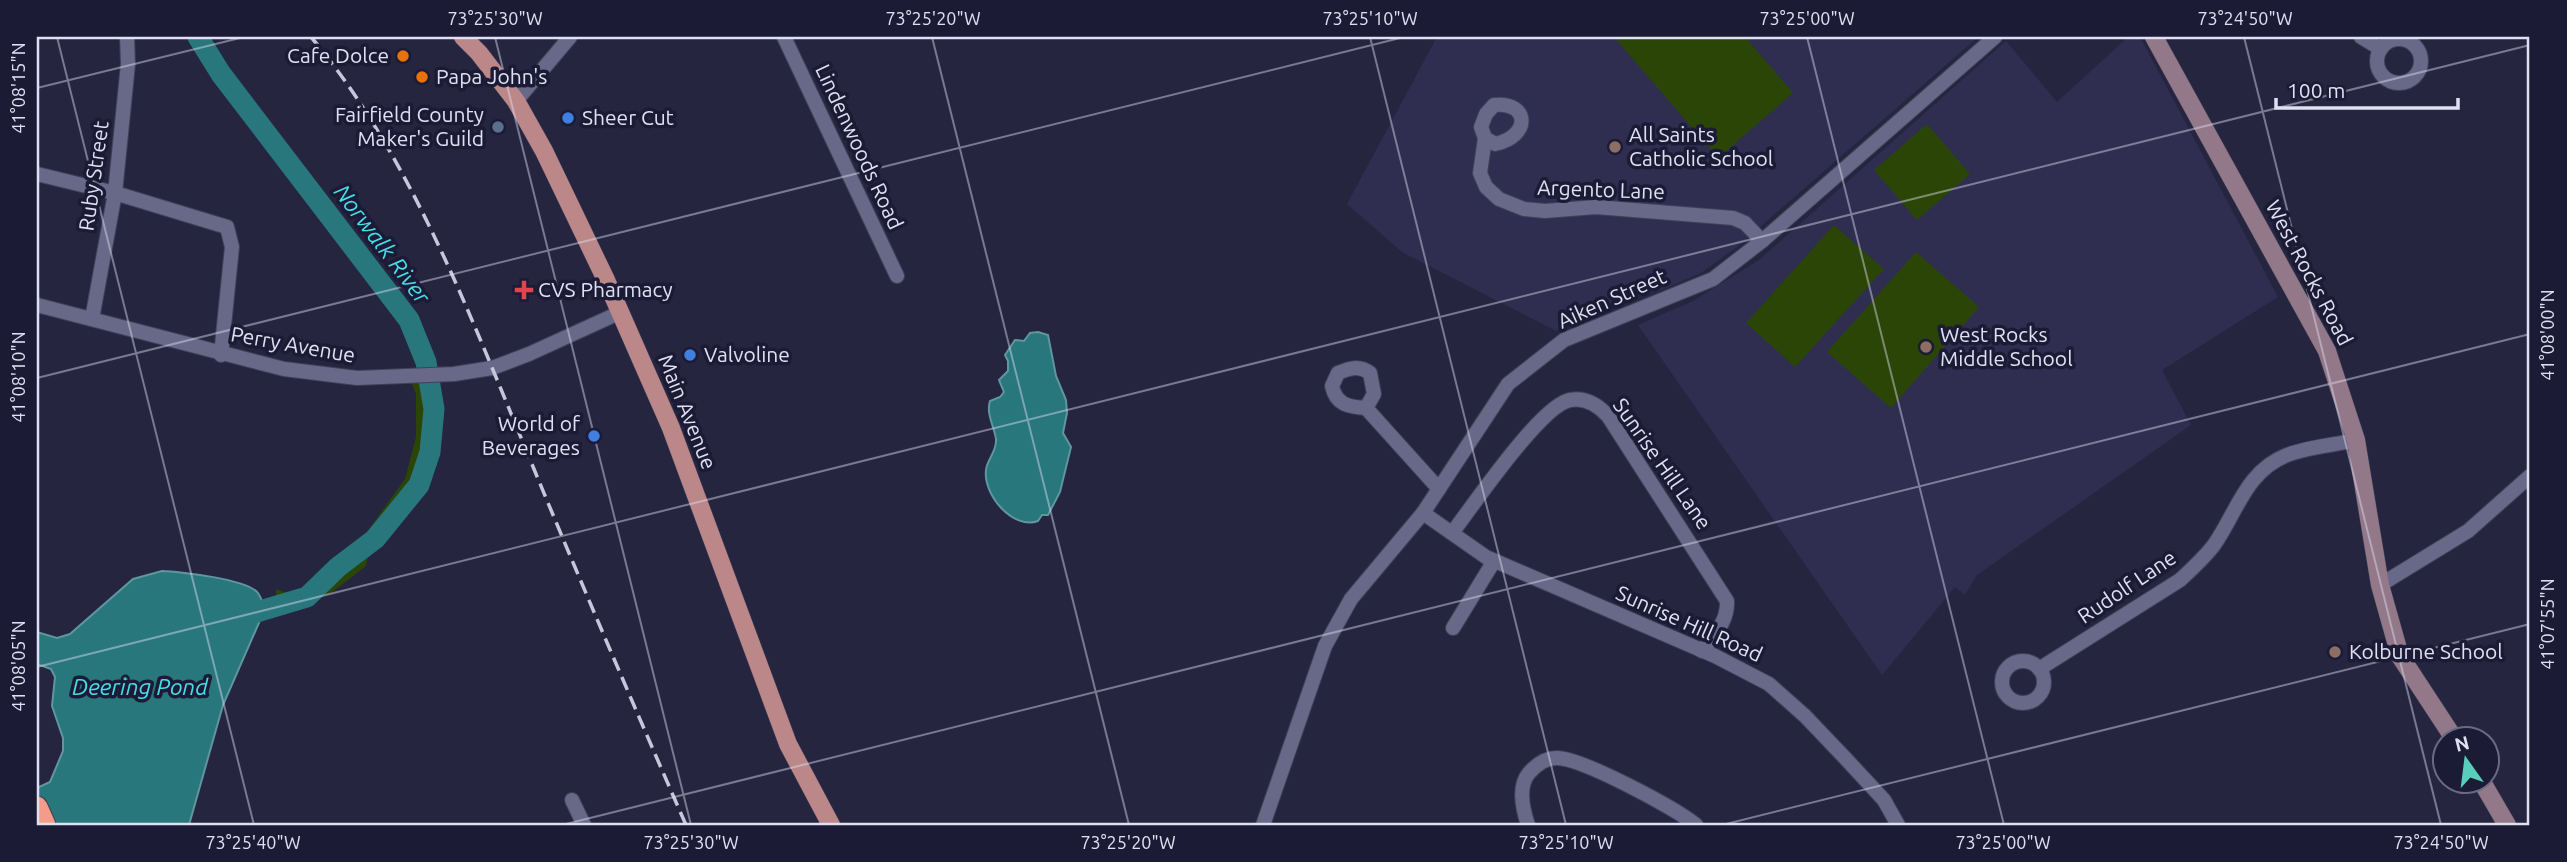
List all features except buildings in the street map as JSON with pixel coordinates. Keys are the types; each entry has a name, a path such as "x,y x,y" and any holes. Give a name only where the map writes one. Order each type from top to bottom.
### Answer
{"highway":[{"path":"37,807 45,825"}],"main road":[{"name":"Main Avenue","path":"463,37 480,53 516,102 544,151 621,312 671,428 788,744 831,825"},
{"name":"West Rocks Road","path":"2154,37 2327,351 2356,440 2380,585 2400,656 2446,726"},
{"path":"2490,796 2507,825"}],"street":[{"name":"Ruby Street","path":"92,320 115,193 128,64 127,37"},
{"path":"516,102 570,37"},
{"name":"Lindenwoods Road","path":"784,37 897,276"},
{"name":"Aiken Street","path":"1263,825 1325,646 1351,599 1423,513 1508,384 1564,340 1713,279 1762,241 1995,37"},
{"path":"2361,37 2381,49"},
{"name":"Argento Lane","path":"1485,138 1480,173 1486,187 1499,199 1524,209 1545,211 1596,207 1723,216 1745,223 1762,241"},
{"path":"37,174 115,193 227,227 232,247 221,355"},
{"name":"Perry Avenue","path":"37,305 221,355 284,369 357,378 454,374 492,368 621,312"},
{"name":"Sunrise Hill Lane","path":"1452,533 1544,417 1569,400 1598,405 1608,416 1727,601 1728,611 1722,624 1702,651"},
{"path":"1366,408 1439,489"},
{"name":"Rudolf Lane","path":"2039,669 2180,580 2200,563 2215,543 2247,485 2268,466 2288,455 2356,440"},
{"path":"2380,585 2468,531 2530,476"},
{"name":"Sunrise Hill Road","path":"1423,513 1494,561 1702,651 1769,684 1805,716 1885,800 1899,825"},
{"path":"1453,628 1494,561"},
{"path":"1528,825 1523,786 1528,774 1537,765 1553,758 1572,760 1662,803 1696,825"},
{"path":"572,800 584,825"}],"shaded area":[{"name":"All Saints Catholic School","path":"1437,37 1978,37 1737,247 1701,273 1664,289 1598,310 1556,331 1402,252 1347,204"},
{"path":"1614,37 1745,37 1793,93 1718,158"},
{"name":"West Rocks Middle School","path":"2128,37 2140,37 2278,297 2162,370 2191,425 1977,575 1965,595 1955,587 1882,675 1638,325 1693,301 1759,260 2006,41 2057,102"},
{"path":"1927,124 1970,174 1917,220 1874,170"},
{"path":"1834,225 1884,269 1795,367 1746,323"},
{"path":"1916,252 1979,307 1891,408 1827,352"},
{"path":"407,371 419,371 427,392 427,438 416,484 369,549 366,566 331,593 293,607 276,601 276,589 293,595 325,583 356,559 358,545 405,479 416,437 416,394"}],"water":[{"path":"1030,333 1048,335 1056,376 1066,400 1067,413 1063,433 1071,447 1060,492 1048,515 1042,515 1038,521 1028,522 1019,520 1001,508 989,490 986,470 996,439 989,406 990,401 1004,392 999,380 1008,371 1005,355 1015,340 1024,341"},
{"name":"Deering Pond","path":"162,571 213,577 252,588 258,593 265,609 223,705 189,825 37,825 37,788 50,782 63,751 63,738 52,706 55,677 51,669 37,664 37,632 57,638 70,634 133,579"}],"waterway":[{"name":"Norwalk River","path":"198,37 221,74 409,320 426,362 434,409 430,452 419,485 375,539 338,567 307,597 240,617"}],"railway":[{"path":"311,37 345,81 376,129 405,178 456,282 582,585 686,825"}],"place":[{"name":"Cafe Dolce","path":"403,56"},
{"name":"Papa John's","path":"422,77"},
{"name":"Sheer Cut","path":"568,118"},
{"name":"Fairfield County Maker's Guild","path":"498,127"},
{"name":"All Saints Catholic School","path":"1615,147"},
{"name":"CVS Pharmacy","path":"524,290"},
{"name":"West Rocks Middle School","path":"1926,347"},
{"name":"Valvoline","path":"690,355"},
{"name":"World of Beverages","path":"594,436"},
{"name":"Kolburne School","path":"2335,652"}]}
